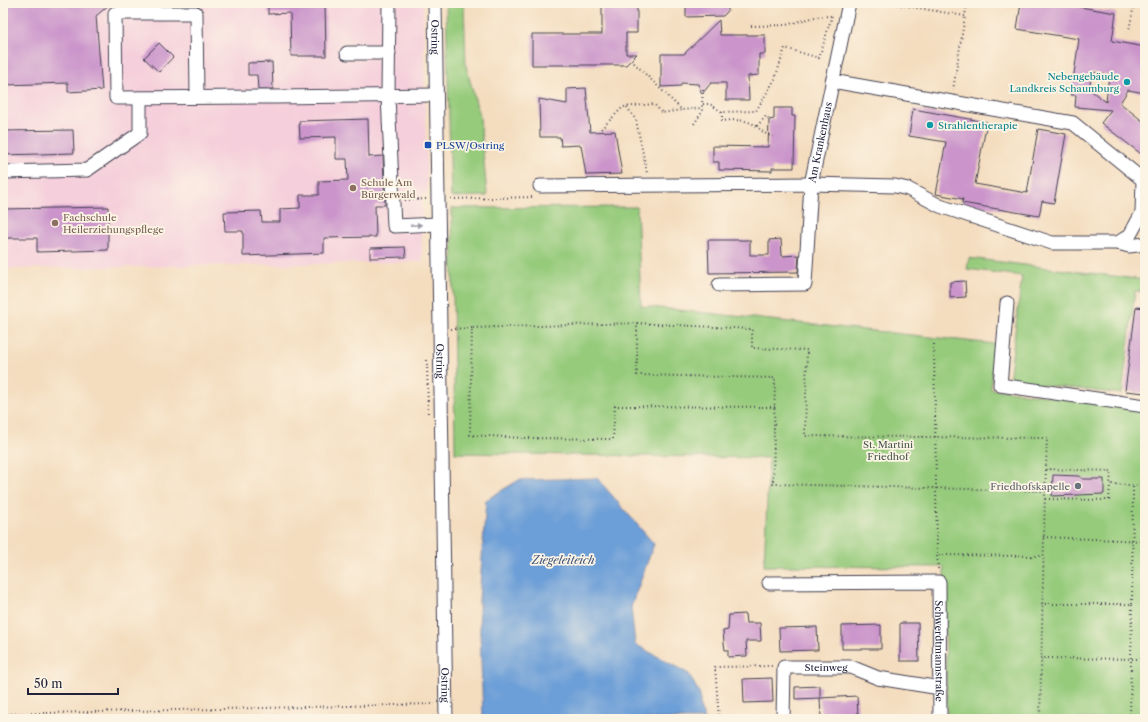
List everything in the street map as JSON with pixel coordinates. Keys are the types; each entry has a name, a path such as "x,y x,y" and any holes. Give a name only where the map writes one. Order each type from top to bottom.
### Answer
{"street":[{"path":"389,3 388,96 394,226 438,224"},
{"name":"Ostring","path":"434,3 446,719"},
{"name":"Am Krankenhaus","path":"719,285 805,284 811,184 849,3"},
{"path":"197,97 196,13 115,13 116,98 436,95"},
{"path":"347,53 389,53"},
{"path":"832,81 1072,123 1143,180 1142,213 1130,235 1118,243"},
{"path":"3,172 87,170 140,133 140,98"},
{"path":"540,186 811,184 895,186 908,189 940,206 1052,243 1118,243 1129,246 1145,244"},
{"path":"1007,303 1000,385 1145,406"},
{"path":"769,583 939,582"},
{"name":"Schwerdtmannstraße","path":"939,582 940,719"},
{"path":"783,719 784,667"},
{"name":"Steinweg","path":"784,667 851,667 878,678 940,688"}],"path":[{"path":"889,3 965,16"},
{"path":"951,102 967,3"},
{"path":"1125,3 1134,5 1139,3"},
{"path":"1129,30 1134,5"},
{"path":"750,26 786,25 815,17 832,16 845,19"},
{"path":"702,104 710,104 722,112 756,111 776,79 785,48 818,58 832,16"},
{"path":"631,60 682,110"},
{"path":"694,124 702,112 703,90"},
{"path":"601,128 623,107 627,106 654,104 662,113 702,108"},
{"path":"627,106 636,120 650,185"},
{"path":"722,112 722,121 740,120 757,126 768,136 773,136"},
{"path":"757,126 766,116 770,120"},
{"path":"393,200 438,199"},
{"path":"440,329 637,322 752,329 752,348 807,350 805,436 1047,438 1042,556 1040,719"},
{"path":"637,322 637,375 775,378 773,484 1045,491"},
{"path":"472,328 470,435 524,438 613,438 616,406 775,407"},
{"path":"934,344 935,488 939,582"},
{"path":"1045,499 1110,500 1111,471 1046,469"},
{"path":"1110,484 1145,486"},
{"path":"1130,719 1133,486"},
{"path":"1043,537 1145,541"},
{"path":"937,555 1042,556"},
{"path":"1041,604 1132,604"},
{"path":"1040,658 1145,659"},
{"path":"718,719 715,667 784,667"},
{"path":"3,714 446,704"}],"shaded area":[{"path":"3,3 423,3 427,193 422,194 422,262 3,269"}],"green space":[{"path":"446,3 464,3 466,66 480,118 487,196 451,197"},
{"name":"St. Martini Friedhof","path":"637,207 641,306 995,344 991,389 1145,408 1145,719 947,719 944,567 764,566 769,458 455,453 452,208"},
{"path":"969,258 1145,280 1145,292 1135,291 1122,394 1009,381 1022,276 967,269"}],"water":[{"name":"Ziegeleiteich","path":"597,478 654,544 631,607 635,644 689,674 700,695 700,708 705,719 483,719 479,601 486,500 519,480"}],"building":[{"path":"3,3 111,3 96,16 102,90 68,92 68,83 3,85"},
{"path":"268,3 325,3 326,56 291,56 290,13 268,14"},
{"path":"602,3 637,3 637,33 626,33 626,54 637,54 626,65 532,65 532,34 602,34"},
{"path":"686,3 728,3 728,11 723,16 686,17"},
{"name":"Nebengebäude Landkreis Schaumburg","path":"1021,3 1056,3 1116,13 1112,41 1145,47 1145,93 1128,90 1120,103 1145,123 1145,157 1101,123 1111,110 1075,107 1076,95 1071,95 1079,39 1017,29","holes":["1092,72 1109,75 1106,102 1089,89"]},
{"path":"719,20 720,35 765,35 765,54 759,54 759,75 748,76 749,100 726,100 726,83 711,83 702,94 698,84 681,83 681,86 661,87 661,54 684,54"},
{"path":"159,43 173,57 159,72 144,58"},
{"path":"272,62 273,89 258,89 257,75 248,75 248,63"},
{"path":"586,88 590,132 615,131 622,174 586,175 581,145 561,146 560,137 540,137 539,99 567,104 567,89"},
{"path":"774,108 792,108 792,116 795,116 794,168 772,168 772,171 719,170 719,162 713,162 713,146 768,147 769,120 774,119"},
{"path":"913,109 987,122 975,184 1027,193 1038,129 1066,134 1054,203 1042,201 1039,216 962,203 963,199 936,194 946,142 909,136"},
{"name":"Schule Am Bürgerwald","path":"368,119 369,157 383,156 385,205 375,205 376,237 324,238 324,253 243,256 243,231 225,231 224,212 261,211 262,222 280,222 280,209 300,208 300,195 319,195 319,181 348,180 347,159 336,159 336,137 300,138 299,121"},
{"path":"73,130 74,153 3,155 3,131"},
{"name":"Fachschule Heilerziehungspflege","path":"108,207 108,250 37,252 37,238 3,238 3,209"},
{"path":"781,239 782,256 799,255 798,272 709,273 708,240 750,240 750,255 769,255 769,240"},
{"path":"405,247 406,257 370,258 370,248"},
{"path":"965,281 966,297 950,298 950,282"},
{"path":"1136,307 1145,308 1145,393 1125,391"},
{"name":"Friedhofskapelle","path":"1053,475 1079,476 1083,479 1104,479 1104,494 1052,496"},
{"path":"745,614 746,623 760,623 761,641 746,641 747,656 728,657 728,650 725,650 723,631 728,630 729,615"},
{"path":"900,623 918,623 919,661 900,661"},
{"path":"881,625 881,649 842,649 842,626"},
{"path":"817,627 818,650 780,651 779,628"},
{"path":"772,678 773,702 744,703 743,679"},
{"path":"820,686 820,698 795,699 795,687"},
{"path":"857,696 858,716 821,718 820,698"}],"place":[{"name":"Nebengebäude Landkreis Schaumburg","path":"1127,82"},
{"name":"Strahlentherapie","path":"930,125"},
{"name":"PLSW/Ostring","path":"428,145"},
{"name":"Schule Am Bürgerwald","path":"353,188"},
{"name":"Fachschule Heilerziehungspflege","path":"55,223"},
{"name":"Friedhofskapelle","path":"1078,486"}]}
